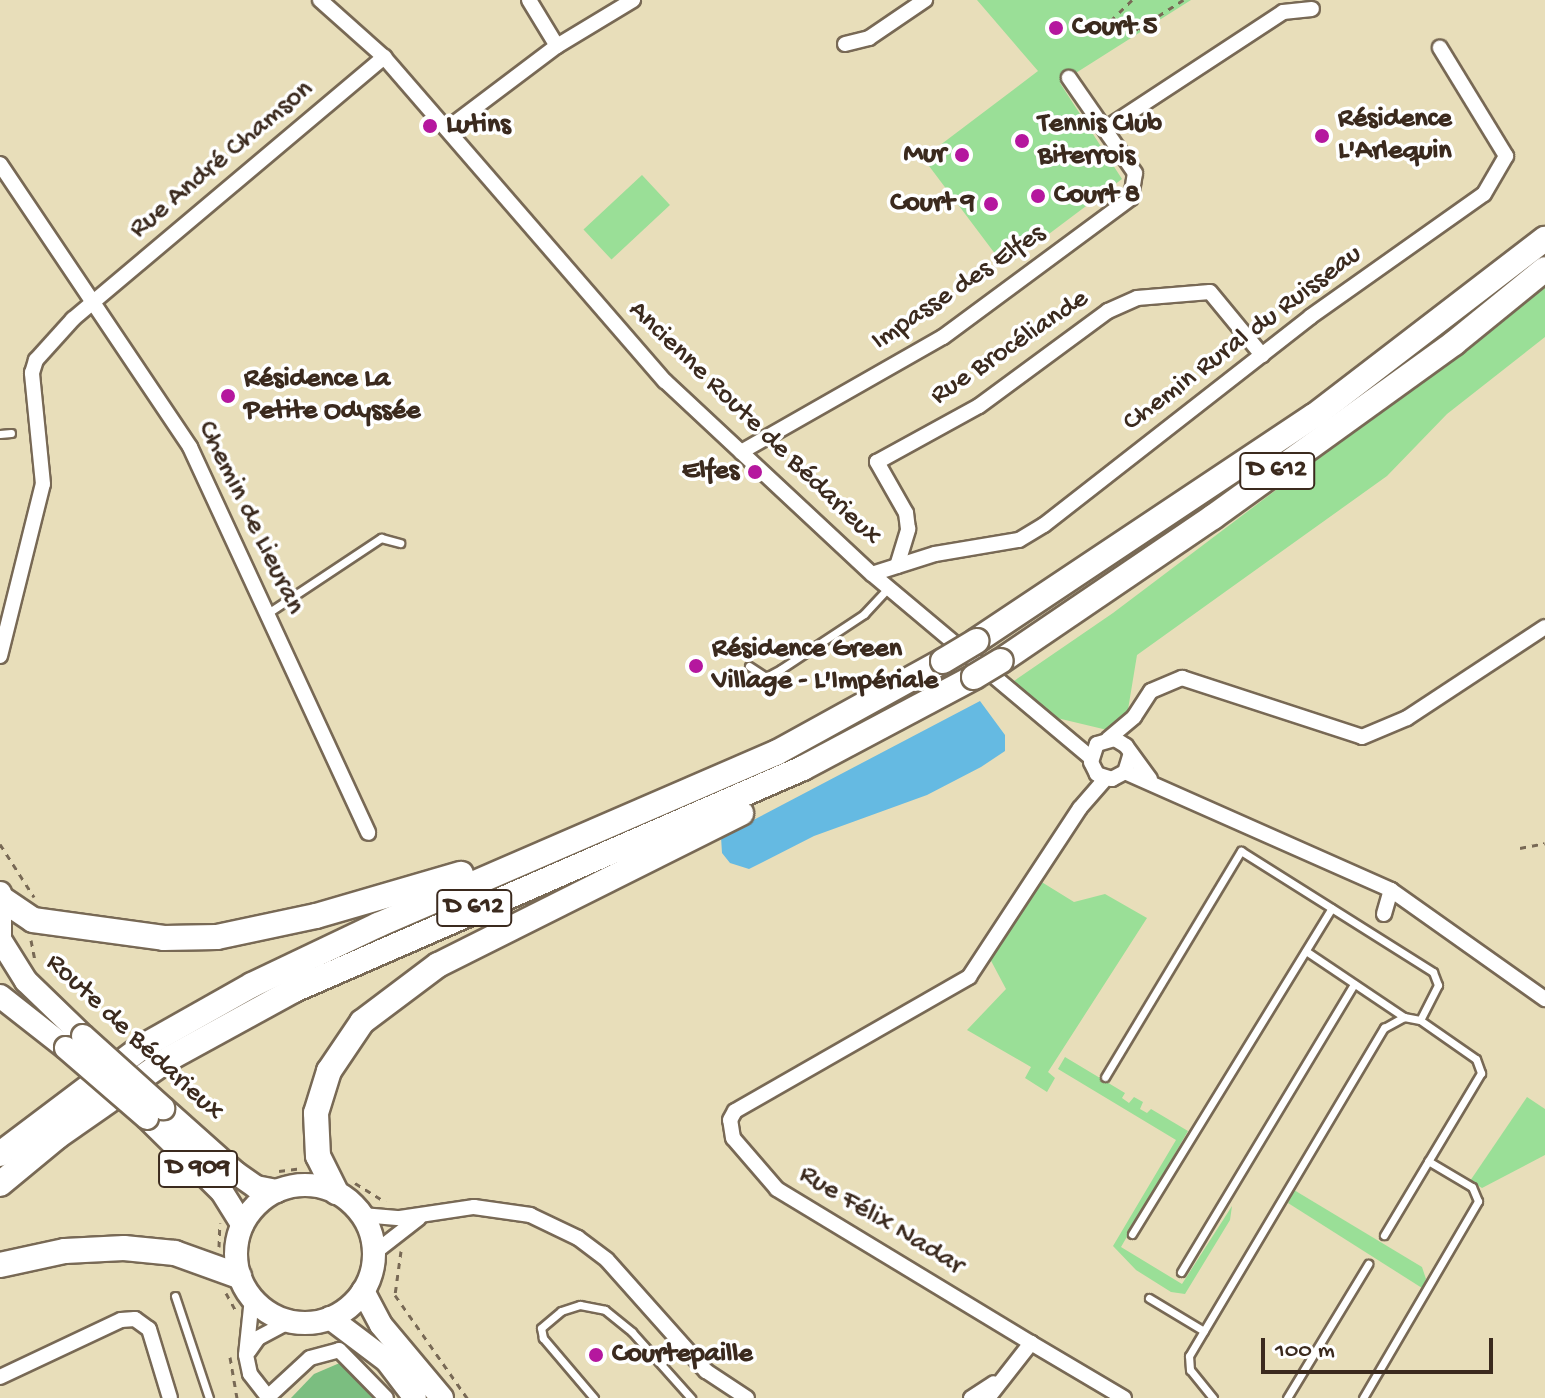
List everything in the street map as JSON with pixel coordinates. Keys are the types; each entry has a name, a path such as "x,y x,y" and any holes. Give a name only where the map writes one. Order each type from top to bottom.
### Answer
{"highway":[{"name":"D 612","path":"0,1154 142,1047 252,985 378,925 804,740 943,661 1340,398 1545,239"},
{"name":"D 612","path":"0,1184 58,1136 170,1058 294,990 748,793 949,692 1001,661 1288,463 1545,269"},
{"path":"336,1192 324,1169 314,1133 325,1080 350,1036 405,986 886,740 949,692"},
{"path":"1,896 33,920 151,937 217,937 409,890 604,829"},
{"path":"0,1265 65,1251 124,1248 175,1253 239,1276"}],"main road":[{"path":"1,896 1,942"},
{"name":"Route de Bédarieux","path":"1,942 26,981 74,1042"},
{"name":"Route de Bédarieux","path":"0,996 74,1042 155,1113 256,1187 272,1182"},
{"name":"Route de Bédarieux","path":"155,1113 222,1192 242,1224"},
{"path":"272,1182 317,1186 336,1192 362,1215 374,1253 363,1291 330,1318 290,1321 252,1298 239,1276 236,1259 242,1224 272,1182"},
{"path":"363,1291 381,1325 442,1398"},
{"path":"330,1318 387,1361 415,1398"}],"street":[{"name":"Ancienne Route de Bédarieux","path":"320,0 384,57 448,128 600,310 665,381 872,574 1046,720 1106,778"},
{"path":"529,0 557,46"},
{"path":"448,128 557,46 633,0"},
{"path":"845,44 869,38 925,0"},
{"path":"1105,129 1283,12 1312,9"},
{"name":"Chemin Rural du Ruisseau","path":"872,574 1019,540 1262,355 1484,194 1496,180 1506,156 1440,48"},
{"name":"Rue André Chamson","path":"0,656 43,484 32,373 46,345 384,57"},
{"name":"Impasse des Elfes","path":"741,452 943,337 1131,198 1135,173 1069,78"},
{"name":"Chemin de Lieuran","path":"0,164 53,250 94,303 190,447 368,833"},
{"name":"Rue Brocéliande","path":"897,566 908,529 906,513 877,462 979,406 1108,311 1137,298 1210,292 1262,355"},
{"path":"1080,808 1091,762 1104,740 1134,717 1151,691 1182,678 1362,737 1407,718 1545,627"},
{"path":"1125,772 1134,717"},
{"name":"Ancienne Route de Bédarieux","path":"1046,720 1077,736 1104,740 1128,751"},
{"path":"1128,751 1151,780"},
{"path":"1080,808 1106,778 1125,772 1151,780 1391,890 1545,999"},
{"name":"Rue Félix Nadar","path":"1080,808 969,977 735,1111 730,1120 733,1138 777,1189 1124,1398"},
{"path":"1384,914 1391,890"},
{"path":"374,1253 402,1223 423,1216 474,1207 530,1215 578,1238 607,1260 706,1371 747,1398"},
{"path":"362,1215 402,1223"},
{"path":"252,1298 246,1355 250,1374 270,1397 310,1358 339,1350 386,1398"},
{"path":"0,1377 121,1320 135,1319 149,1329 170,1398"},
{"path":"246,1355 258,1338 290,1321"},
{"path":"988,1398 1031,1343"},
{"path":"971,1398 1001,1378"}],"lane":[{"path":"0,434 11,433"},
{"path":"268,613 381,538 400,543"},
{"path":"749,666 766,677 781,669 864,614 888,588"},
{"path":"1105,1077 1241,851 1433,972 1438,985 1420,1020"},
{"path":"1132,1234 1332,908"},
{"path":"1373,934 1384,914"},
{"path":"1306,951 1404,1017 1420,1020 1476,1059 1481,1073 1384,1235"},
{"path":"1181,1272 1354,984"},
{"path":"1213,1398 1188,1362 1384,1028 1404,1017"},
{"path":"1363,1398 1478,1201 1472,1187 1428,1161"},
{"path":"1287,1398 1368,1264"},
{"path":"175,1296 209,1398"},
{"path":"1149,1298 1204,1331"},
{"path":"594,1398 543,1338 541,1328 561,1311 580,1305 605,1310 663,1362 691,1398"},
{"path":"663,1362 681,1343"}],"path":[{"path":"1132,0 1109,22 1138,29 1183,0"},
{"path":"1520,848 1545,843"},
{"path":"272,1182 324,1169 394,1207 402,1223 395,1295 467,1398"}],"green space":[{"name":"Tennis Club Biterrois","path":"977,0 1191,0 1060,83 1122,179 1005,267 923,158 1038,71"},
{"path":"642,175 670,205 611,260 583,230"},
{"path":"1545,287 1545,337 1447,414 1387,476 1137,655 1124,734 1057,718 1011,683 1113,613"},
{"path":"1040,881 1074,902 1105,894 1147,918 1048,1072 1055,1078 1047,1092 1025,1078 1031,1067 967,1030 1006,989 989,957"},
{"path":"1065,1057 1125,1093 1122,1098 1129,1103 1134,1097 1143,1102 1140,1109 1147,1113 1151,1109 1188,1131 1121,1247 1182,1284 1232,1206 1230,1220 1185,1294 1171,1292 1136,1270 1113,1246 1176,1140 1058,1069"},
{"path":"1527,1097 1545,1109 1545,1155 1482,1188 1470,1181"},
{"path":"1294,1190 1422,1267 1426,1279 1422,1288 1288,1203"},
{"path":"342,1362 376,1398 291,1398 314,1374"}],"water":[{"path":"980,701 1005,735 1005,751 981,767 927,795 814,836 749,869 730,863 722,853 721,837"}],"place":[{"name":"Court 5","path":"1056,28"},
{"name":"Lutins","path":"430,126"},
{"name":"Résidence L'Arlequin","path":"1322,136"},
{"name":"Tennis Club Biterrois","path":"1022,141"},
{"name":"Mur","path":"962,155"},
{"name":"Court 8","path":"1038,196"},
{"name":"Court 9","path":"991,204"},
{"name":"Résidence La Petite Odyssée","path":"228,396"},
{"name":"Elfes","path":"755,472"},
{"name":"Résidence Green Village - L'Impériale","path":"696,666"},
{"name":"Courtepaille","path":"596,1355"}]}
